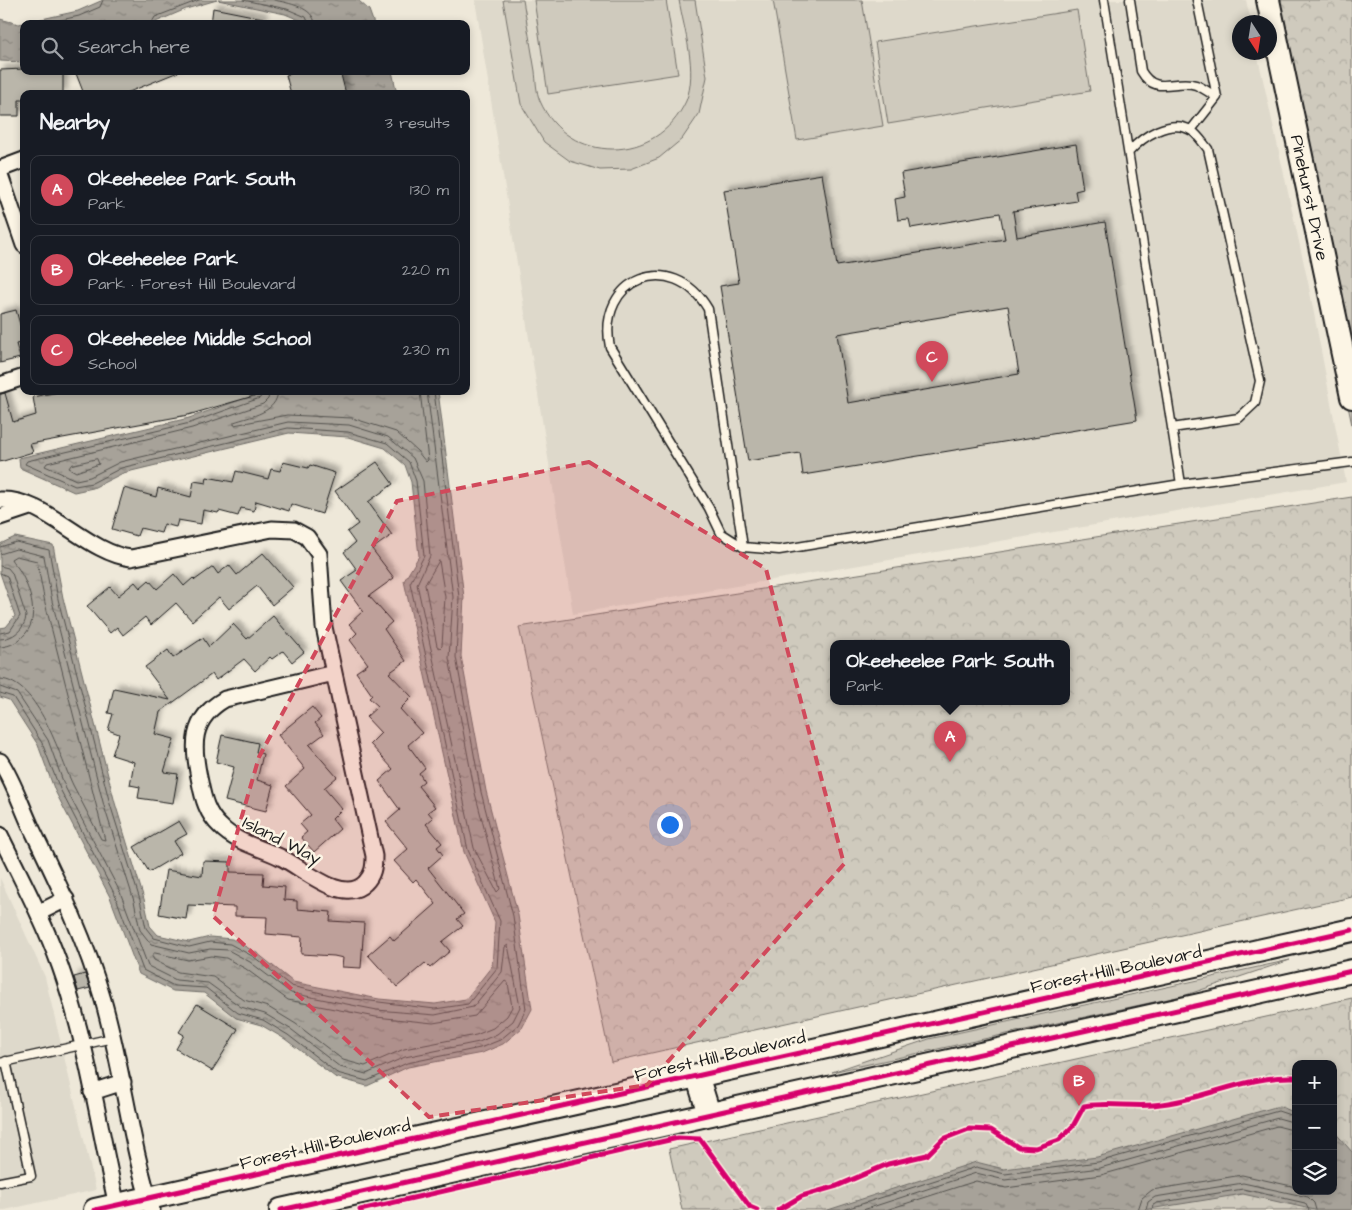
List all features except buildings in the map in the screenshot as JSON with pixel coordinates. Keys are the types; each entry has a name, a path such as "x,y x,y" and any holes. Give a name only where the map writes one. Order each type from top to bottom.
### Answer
{"main road":[{"name":"Pinehurst Drive","path":"1268,0 1352,397"},
{"name":"Forest Hill Boulevard","path":"95,1210 150,1204 698,1075 1352,930"},
{"path":"281,1210 1352,971"},
{"path":"698,1075 709,1114"}],"street":[{"path":"0,169 20,162"},
{"path":"0,175 20,233"},
{"path":"0,386 20,378"},
{"name":"Island Way","path":"0,500 11,499 30,507 67,526 111,554 131,558 272,529 294,530 307,537 319,554 324,627 374,856 374,867 370,878 362,886 352,890 341,891 330,887 287,861 228,834 218,825 206,805 194,749 194,738 202,719 212,708 225,699 334,673"},
{"path":"0,517 30,507"},
{"path":"0,761 10,775 27,818 66,899 90,957 113,1038 150,1204"},
{"path":"0,835 38,913 61,967 82,1045 118,1207"},
{"path":"38,913 66,899"},
{"path":"92,1092 122,1082"}],"lane":[{"path":"1104,0 1181,484"},
{"path":"1130,0 1141,71 1145,77 1156,85 1194,85 1217,97"},
{"path":"1191,130 1217,97 1197,0"},
{"path":"1128,152 1140,139 1156,130 1173,127 1191,130 1208,149 1259,387 1255,403 1239,418 1172,428"},
{"path":"743,547 708,309 700,295 688,284 665,277 640,280 626,288 615,300 608,315 607,331 610,347 709,508 721,533 743,547 779,550 1181,484 1352,462"},
{"path":"0,1182 31,1176 3,1062 113,1038"}],"highlighted area":[{"path":"589,462 766,569 844,864 647,1085 429,1117 213,916 259,757 397,501"}],"shaded area":[{"path":"475,0 1246,0 1249,15 1232,15 1232,60 1259,60 1308,282 1346,482 573,614"},
{"path":"0,878 45,977 96,1190 5,1210 0,1210"}],"green space":[{"path":"503,0 523,0 536,86 540,101 553,122 571,137 591,146 613,149 634,146 655,137 673,122 686,101 691,77 687,37 679,0 695,0 707,77 699,114 682,139 659,158 631,169 600,170 570,161 544,142 521,104"},
{"path":"534,0 666,0 678,74 548,94"},
{"path":"773,0 862,0 883,126 797,140"},
{"path":"1263,0 1352,0 1352,425 1276,60 1277,15 1266,15"},
{"path":"1077,10 1090,91 888,124 875,42"},
{"path":"1352,497 1352,897 611,1062 519,627"},
{"path":"1290,960 1186,995 832,1072 929,1039"},
{"path":"1352,998 1352,1210 682,1210 669,1149"}],"water":[{"path":"103,0 217,0 186,9 160,20 37,20 78,11"},
{"path":"218,0 358,0 369,10 373,20 299,20 285,14"},
{"path":"0,19 19,24 20,62 0,61"},
{"path":"338,75 393,75 396,90 344,90"},
{"path":"254,395 439,395 464,597 461,656 486,791 518,915 532,1009 522,1028 503,1044 482,1053 408,1067 367,1086 335,1077 285,1039 261,1025 236,1018 204,993 173,991 139,974 110,897 55,791 38,745 9,700 0,697 0,628 6,627 15,616 0,573 0,544 15,537 53,545 63,598 115,803 144,899 150,926 158,935 189,942 210,937 232,939 257,953 293,982 379,999 435,1004 466,999 492,966 495,922 464,852 404,581 419,556 411,482 405,465 385,448 348,437 289,433 123,473 93,488 74,492 20,468 19,458 189,418"},
{"path":"1279,1106 1292,1111 1292,1195 1337,1195 1337,1135 1352,1152 1352,1210 1315,1210 1243,1194 1143,1210 828,1210 976,1162 1004,1169 1097,1157"}],"cycle path":[{"path":"95,1210 1352,930"},
{"path":"281,1210 1352,971"},
{"path":"778,1210 802,1196 837,1186 888,1164 927,1155 943,1139 969,1129 991,1130 1018,1147 1036,1148 1059,1140 1073,1126 1084,1106 1171,1103 1259,1080 1292,1077"},
{"path":"360,1210 678,1138 700,1139 750,1207 757,1210"}],"place":[{"name":"Okeeheelee Middle School","path":"932,382"},
{"name":"Okeeheelee Park South","path":"950,762"},
{"name":"Okeeheelee Park","path":"1079,1106"}]}
